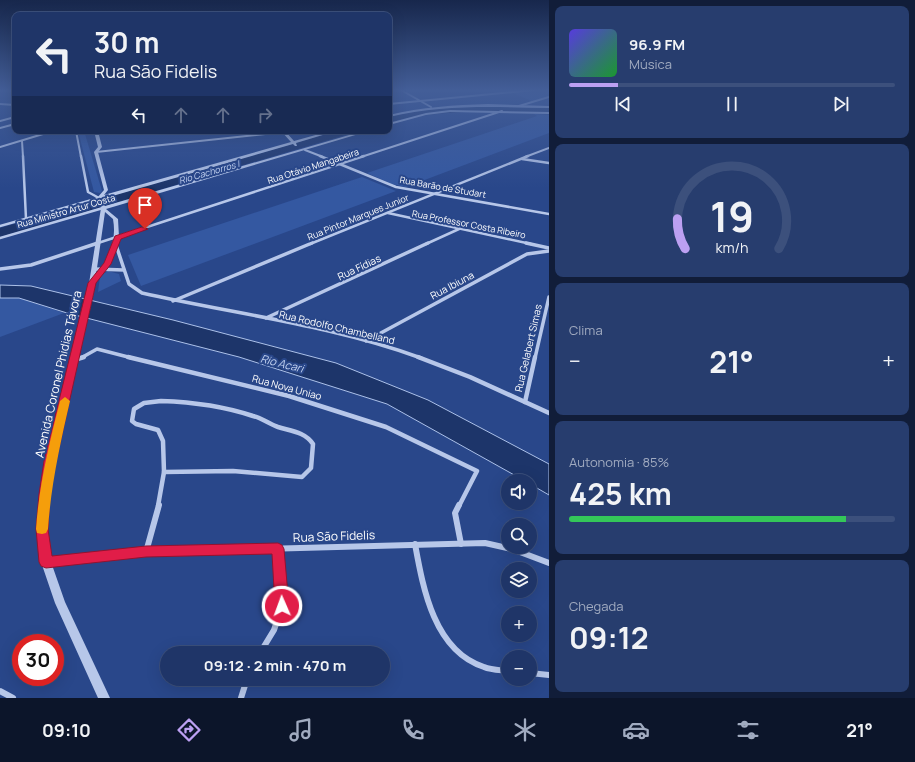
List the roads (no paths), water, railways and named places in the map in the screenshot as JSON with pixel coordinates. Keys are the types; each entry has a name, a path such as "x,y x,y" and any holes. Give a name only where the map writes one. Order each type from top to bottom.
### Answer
{"street":[{"name":"Rua Otávio Mangabeira","path":"0,269 31,265 98,244 117,235 130,234 467,123"},
{"path":"0,128 12,125"},
{"path":"0,147 44,134"},
{"path":"77,134 88,192 114,217 117,235 116,244 103,270 92,283"},
{"path":"96,152 100,147 97,134"},
{"path":"96,152 265,134"},
{"path":"286,134 293,144"},
{"name":"Rua Ministro Artur Costa","path":"0,238 101,203 325,134"},
{"name":"Rua Ministro Artur Costa","path":"0,226 101,203 356,134"},
{"path":"22,141 26,219"},
{"name":"Rua Barão de Studart","path":"293,144 396,187 549,214"},
{"name":"Rua Pintor Marques Junior","path":"173,301 388,213 433,193 549,148"},
{"name":"Avenida Coronel Phidias Távora","path":"96,152 106,190 101,203 98,244 90,296 50,461 44,494 42,529 46,562 60,603 104,698"},
{"path":"522,159 549,163"},
{"name":"Rua Professor Costa Ribeiro","path":"388,213 409,219 549,248"},
{"name":"Rua Fídias","path":"266,318 459,229"},
{"name":"Rua Rodolfo Chambelland","path":"116,244 130,284 134,289 142,293 173,301 266,318 388,347 428,360 549,413"},
{"name":"Rua Ibiuna","path":"366,341 527,254 549,251"},
{"path":"94,270 112,268 124,270"},
{"name":"Rua Gelabert Simas","path":"525,402 549,297"},
{"name":"Rua Nova Uniao","path":"74,360 86,356 97,349 289,396 386,426 477,471 456,513 461,544"},
{"path":"146,552 164,472 165,456 162,435 158,430 136,424 132,421 132,411 135,406 141,402 155,400 222,408 254,416 306,436 314,444 310,470 308,474 302,477 233,471 164,472"},
{"name":"Rua São Fidelis","path":"46,562 146,552 484,543 512,549 549,563"},
{"path":"415,544 425,592 443,635 458,654 480,666 501,670"},
{"path":"264,646 274,630 282,606 278,549"},
{"path":"537,674 549,675"},
{"path":"241,698 245,686"},
{"path":"0,691 13,698"}],"water":[{"name":"Rio Acari","path":"0,285 31,286 173,320 336,363 428,400 549,464 549,495 537,488 537,474 512,474 387,404 239,357 67,313 19,298 0,298"}],"waterway":[{"name":"Rio Cachorros I","path":"0,233 338,134"}]}
